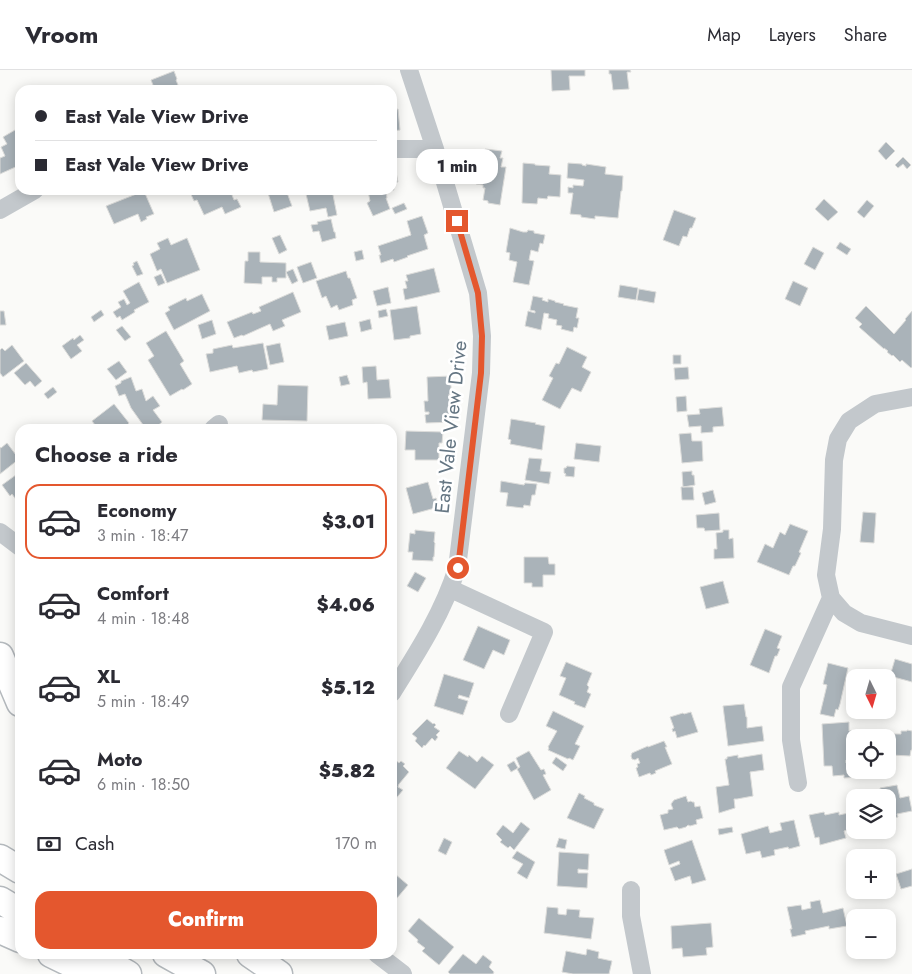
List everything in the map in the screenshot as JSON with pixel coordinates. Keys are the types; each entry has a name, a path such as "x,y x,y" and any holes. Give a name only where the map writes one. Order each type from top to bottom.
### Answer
{"highway":[{"path":"0,656 15,692"},
{"path":"0,858 15,867"},
{"path":"0,900 15,909"},
{"path":"0,930 15,937"},
{"path":"60,959 92,974"},
{"path":"101,959 128,974"},
{"path":"175,959 202,974"},
{"path":"257,959 279,974"}],"street":[{"name":"East Vale View Drive","path":"397,685 428,634 451,589 458,568 481,373 482,336 478,293 409,70"},
{"path":"397,149 435,149"},
{"path":"0,210 26,195"},
{"path":"912,397 875,404 849,421 838,439 834,460 832,529 826,575 831,598 844,613 861,623 912,636"},
{"path":"0,532 15,542"},
{"path":"451,589 544,632 509,714"},
{"path":"798,783 791,740 791,687 831,598"},
{"path":"631,890 631,916 642,974"},
{"path":"384,959 403,974"}],"building":[{"path":"551,70 585,70 585,76 569,76 570,90 552,91"},
{"path":"609,70 630,70 631,72 627,72 629,89 613,90"},
{"path":"174,71 178,85 153,85 151,80"},
{"path":"397,109 400,130 397,130"},
{"path":"15,130 15,167 0,174 0,158 5,156 1,147 7,144 3,137"},
{"path":"886,142 895,151 886,160 878,151"},
{"path":"485,149 502,151 500,158 503,158 501,167 506,167 500,205 483,200 485,188 483,188 483,185 476,184 477,169 482,170 483,164 478,163 479,154 484,155"},
{"path":"903,157 911,165 907,169 903,164 898,168 895,165"},
{"path":"523,163 550,166 549,174 561,175 560,197 548,196 547,199 538,198 537,204 522,203"},
{"path":"568,163 606,167 605,174 623,176 618,218 595,216 595,219 570,214 573,193 568,193 568,187 573,188 573,185 583,186 584,180 567,178"},
{"path":"134,195 146,195 154,214 146,217 147,219 141,222 138,214 114,224 106,206"},
{"path":"191,195 232,195 234,200 237,199 241,207 225,214 222,207 204,215 197,200 194,201"},
{"path":"269,195 288,195 292,206 274,212"},
{"path":"306,195 333,195 337,215 328,217 326,208 310,211"},
{"path":"369,195 387,195 390,209 373,216 367,203 370,201"},
{"path":"824,199 838,212 828,221 815,209"},
{"path":"867,200 874,206 864,218 857,212"},
{"path":"404,203 407,209 395,214 392,208"},
{"path":"674,210 696,218 687,237 683,236 679,246 663,240"},
{"path":"422,216 428,233 424,235 428,249 394,262 393,259 381,263 378,246 411,235 407,221"},
{"path":"331,219 336,238 322,242 319,231 313,232 311,225"},
{"path":"510,228 523,232 528,230 534,231 534,233 545,235 543,244 540,243 538,252 531,250 529,260 534,261 529,285 513,282 517,262 509,260 510,253 506,252"},
{"path":"280,235 287,250 279,254 272,238"},
{"path":"168,238 171,245 187,238 200,270 167,283 161,269 157,271 150,254 160,249 157,243"},
{"path":"840,242 851,249 847,255 836,248"},
{"path":"813,247 824,253 815,270 804,264"},
{"path":"362,250 364,259 356,261 354,252"},
{"path":"248,252 260,252 260,262 286,263 286,278 277,278 277,282 272,282 272,277 262,277 262,284 244,283 245,261 248,261"},
{"path":"137,261 143,274 137,276 132,266"},
{"path":"311,262 317,278 303,283 297,267"},
{"path":"434,268 440,292 405,300 403,289 407,288 405,281 408,281 406,275"},
{"path":"293,269 298,281 292,284 286,272"},
{"path":"346,271 357,298 352,300 353,305 339,310 337,305 331,308 326,296 322,298 316,281"},
{"path":"161,274 165,283 158,286 154,277"},
{"path":"793,281 808,288 800,306 785,299"},
{"path":"139,282 149,302 134,310 135,312 122,320 120,316 117,318 113,312 121,307 118,302 124,299 127,305 130,303 123,291"},
{"path":"620,285 638,288 636,300 618,297"},
{"path":"388,287 391,303 377,306 373,291"},
{"path":"639,289 656,292 654,303 637,300"},
{"path":"293,292 301,312 282,320 285,326 273,331 270,324 234,338 227,322 252,312 253,314 261,311 259,307"},
{"path":"202,294 210,311 174,330 165,313 170,310 168,307 186,298 187,301"},
{"path":"533,296 543,298 542,300 548,302 548,299 578,308 577,328 574,327 573,332 561,329 562,326 556,325 557,320 548,318 549,314 544,313 541,330 525,326 528,311 535,313 535,311 530,310"},
{"path":"417,306 421,334 410,336 410,338 394,340 390,310"},
{"path":"866,306 894,334 912,311 911,368 902,360 900,362 892,356 859,327 862,324 855,318"},
{"path":"386,309 388,316 379,318 378,311"},
{"path":"101,310 104,315 94,322 91,317"},
{"path":"0,311 4,311 6,325 0,325"},
{"path":"370,319 372,329 361,332 359,322"},
{"path":"212,320 216,334 202,339 198,325"},
{"path":"345,322 348,336 329,340 326,326"},
{"path":"122,326 131,337 125,341 116,330"},
{"path":"166,331 184,361 180,364 192,384 170,396 148,360 154,356 146,343"},
{"path":"80,335 84,340 77,345 82,351 71,359 62,346"},
{"path":"263,343 268,369 239,373 237,366 210,372 206,354 213,353 213,349 232,345 233,348"},
{"path":"280,343 284,362 270,365 266,346"},
{"path":"12,345 24,361 3,377 0,373 0,350 2,348 5,351"},
{"path":"567,347 587,357 582,367 591,372 581,392 572,388 560,409 542,400 553,378 549,376 556,363 559,364"},
{"path":"673,355 681,355 681,364 673,364"},
{"path":"119,361 127,372 116,380 107,369"},
{"path":"26,363 42,381 35,387 30,381 25,385 14,373"},
{"path":"376,366 377,380 389,379 391,398 368,399 367,382 363,383 362,367"},
{"path":"688,367 689,379 675,380 674,368"},
{"path":"347,375 350,384 341,386 339,377"},
{"path":"451,376 451,394 449,394 453,422 426,423 425,415 429,414 429,412 425,412 424,401 428,401 427,377"},
{"path":"131,377 136,391 142,389 146,401 153,396 160,406 153,410 162,422 160,424 142,424 131,408 125,394 119,396 115,386 121,383 121,381"},
{"path":"278,385 308,386 307,421 262,420 263,404 277,405"},
{"path":"53,387 57,392 48,399 44,394"},
{"path":"686,396 687,411 677,412 676,397"},
{"path":"114,404 129,423 94,424 92,421"},
{"path":"722,407 724,426 713,427 713,432 701,433 701,426 689,427 687,415 700,414 699,409"},
{"path":"511,419 545,426 542,450 510,444 511,440 508,439"},
{"path":"406,431 443,432 442,443 439,443 439,460 415,460 415,450 405,450"},
{"path":"691,433 692,441 702,441 703,461 682,463 679,434"},
{"path":"7,443 15,454 15,462 0,474 0,447"},
{"path":"576,443 601,446 599,462 574,459"},
{"path":"529,458 542,459 540,471 551,472 549,484 525,480"},
{"path":"567,466 575,467 574,477 565,476 564,468"},
{"path":"692,471 695,485 683,487 682,472"},
{"path":"15,476 15,498 12,494 10,496 2,485"},
{"path":"501,481 524,485 525,483 537,484 530,506 524,505 523,508 506,506 508,493 500,492"},
{"path":"428,482 433,499 436,498 439,507 413,514 406,488"},
{"path":"681,487 693,487 694,500 682,500"},
{"path":"713,490 716,502 705,505 702,493"},
{"path":"863,512 876,513 874,543 860,542"},
{"path":"719,513 720,530 705,531 704,528 697,528 696,515"},
{"path":"790,524 808,531 799,552 801,553 789,575 757,562 765,544 773,548 780,532 785,535"},
{"path":"415,530 435,532 433,561 412,560 413,552 408,552 410,533 415,534"},
{"path":"723,530 729,530 729,539 733,538 734,558 714,559 714,549 717,549 716,533 723,532"},
{"path":"524,557 548,557 549,564 555,564 555,575 543,575 543,587 532,587 532,583 524,583"},
{"path":"415,572 426,578 418,592 407,586"},
{"path":"723,581 729,603 706,609 700,587"},
{"path":"478,626 510,640 504,655 493,650 484,669 463,660"},
{"path":"765,629 782,636 777,648 780,649 777,656 775,656 769,673 750,665"},
{"path":"895,659 912,664 912,682 896,678 896,669 892,669"},
{"path":"566,662 592,673 587,685 589,687 587,692 591,694 585,708 559,695 566,678 560,676"},
{"path":"828,663 848,668 846,669 840,704 838,710 836,709 834,717 820,714 827,685 823,684"},
{"path":"444,674 474,683 469,698 459,695 458,698 468,701 463,715 434,706"},
{"path":"744,704 747,728 762,726 764,741 728,746 723,706"},
{"path":"553,711 584,726 575,744 580,746 573,760 548,750 557,731 546,726"},
{"path":"691,712 698,732 677,738 675,731 673,732 672,729 674,728 670,717"},
{"path":"427,719 434,723 436,725 434,727 440,731 436,735 438,737 435,741 432,738 422,748 415,741 417,738 412,734"},
{"path":"849,722 849,729 846,729 846,778 844,778 844,775 833,776 832,766 824,766 822,724"},
{"path":"901,731 912,731 912,750 910,756 896,755 896,734 901,734"},
{"path":"664,741 672,764 655,771 656,773 651,775 650,773 639,777 636,768 638,767 637,764 640,763 638,758 632,759 632,753"},
{"path":"459,751 468,757 469,755 477,762 482,756 494,765 475,789 446,768"},
{"path":"529,751 541,770 544,769 546,774 543,775 551,790 534,800 517,769 520,767 516,758"},
{"path":"762,754 764,770 750,772 753,796 734,799 735,808 719,813 716,787 729,785 725,759 738,755 738,758"},
{"path":"556,757 567,765 563,771 552,763"},
{"path":"397,761 399,763 401,761 405,764 403,766 409,772 398,787 403,790 397,797"},
{"path":"514,761 518,768 511,772 507,765"},
{"path":"897,785 900,798 909,796 912,811 897,814 898,817 896,817 896,789 880,788"},
{"path":"579,793 594,803 594,805 604,809 594,829 567,818"},
{"path":"686,796 688,802 694,802 695,807 700,806 703,818 696,820 697,824 679,829 677,827 664,830 660,815 668,813 668,810 673,809 671,804 674,800"},
{"path":"824,812 825,815 839,812 839,815 846,814 846,830 844,831 846,838 820,845 819,837 815,838 809,815"},
{"path":"794,820 800,846 774,850 775,855 762,858 760,851 746,854 741,834 768,826 770,833 782,830 780,823"},
{"path":"521,822 530,829 514,850 510,846 508,848 500,842 502,840 496,834 503,825 513,833"},
{"path":"732,827 733,832 719,835 718,829"},
{"path":"444,838 452,842 446,855 438,851"},
{"path":"559,838 567,840 565,849 556,847"},
{"path":"692,840 706,880 692,884 690,876 675,881 670,868 680,864 679,861 669,865 664,850"},
{"path":"517,851 535,862 527,879 517,873 523,864 512,858"},
{"path":"559,852 589,854 588,870 578,869 578,873 588,873 587,888 557,886"},
{"path":"912,869 912,886 901,889 896,874"},
{"path":"397,876 408,885 397,898"},
{"path":"820,900 823,913 843,908 846,926 829,929 829,926 805,931 806,934 792,937 787,907 801,905 802,910 811,908 810,902"},
{"path":"547,907 558,908 558,914 566,915 567,909 580,910 579,917 594,918 591,939 544,933"},
{"path":"419,918 454,947 439,965 422,951 425,948 408,931"},
{"path":"711,923 713,947 706,948 707,955 683,957 682,948 672,949 671,926"},
{"path":"587,949 599,952 598,958 612,961 609,974 573,974 562,972 566,951 586,955"},
{"path":"463,954 476,964 483,955 492,962 489,967 494,972 493,974 450,974 448,972"}],"route":[{"path":"457,221 478,293 482,336 481,373 458,568"}]}
